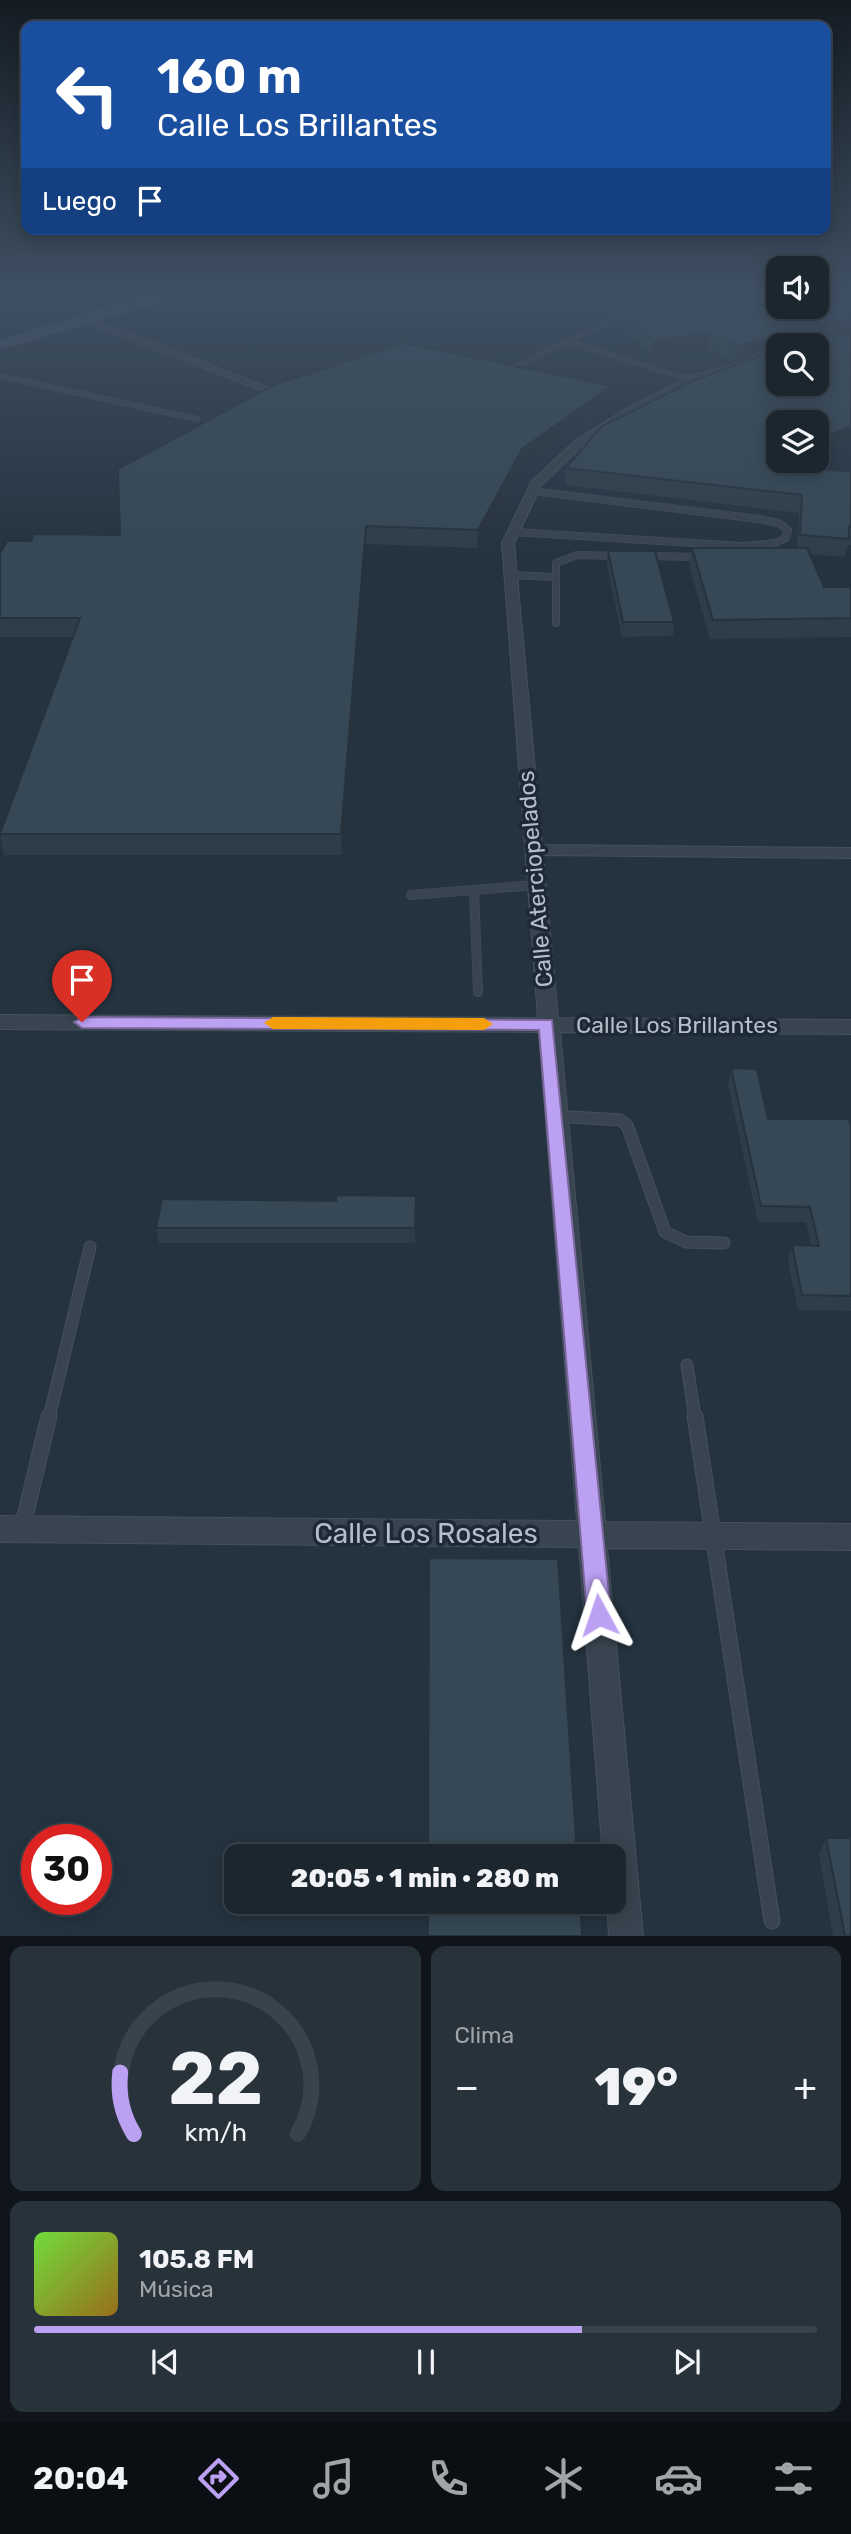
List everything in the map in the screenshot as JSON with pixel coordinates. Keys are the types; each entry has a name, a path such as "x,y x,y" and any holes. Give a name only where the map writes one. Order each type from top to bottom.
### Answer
{"street":[{"path":"239,378 280,394"},
{"name":"Calle Aterciopelados","path":"626,1936 546,1024 508,543 533,491 581,441 635,408 697,378"},
{"path":"532,850 851,853"},
{"name":"Calle Los Brillantes","path":"0,1022 851,1027"},
{"name":"Calle Los Rosales","path":"11,1530 851,1537"}],"lane":[{"path":"11,378 197,419"},
{"path":"686,378 691,380"},
{"path":"513,532 743,546 775,544 786,538 788,530 779,523 759,519 533,491"},
{"path":"556,623 556,563 565,558 629,556"},
{"path":"642,556 706,557"},
{"path":"510,575 556,577"},
{"path":"411,895 535,885"},
{"path":"474,890 478,992"},
{"path":"555,1116 620,1120 627,1125 666,1232 686,1242 724,1243"},
{"path":"11,1530 90,1247"},
{"path":"687,1365 772,1922"}],"building":[{"path":"295,378 574,378 611,386 522,449 478,530 366,526 341,834 0,834 80,618 0,618 0,554 7,541 31,541 34,534 120,535 118,469 274,385"},
{"path":"700,378 766,378 766,396 829,396 829,378 851,378 851,426 829,436 829,410 766,410 766,473 829,473 829,470 851,472 849,539 800,535 802,495 566,468 602,426"},
{"path":"692,548 807,548 824,587 851,587 851,618 713,620"},
{"path":"608,551 655,551 674,622 623,622"},
{"path":"731,1068 757,1069 768,1119 849,1119 851,1296 802,1295 792,1245 819,1246 810,1207 761,1206"},
{"path":"336,1195 416,1196 415,1228 156,1228 162,1199 336,1201"},
{"path":"429,1558 558,1559 576,1844 428,1844"},
{"path":"826,1838 851,1838 851,1936 845,1936"},
{"path":"428,1914 581,1914 582,1936 428,1936"}],"slow traffic":[{"path":"273,1023 484,1024"}],"route":[{"path":"82,1022 546,1024 599,1615"}]}
